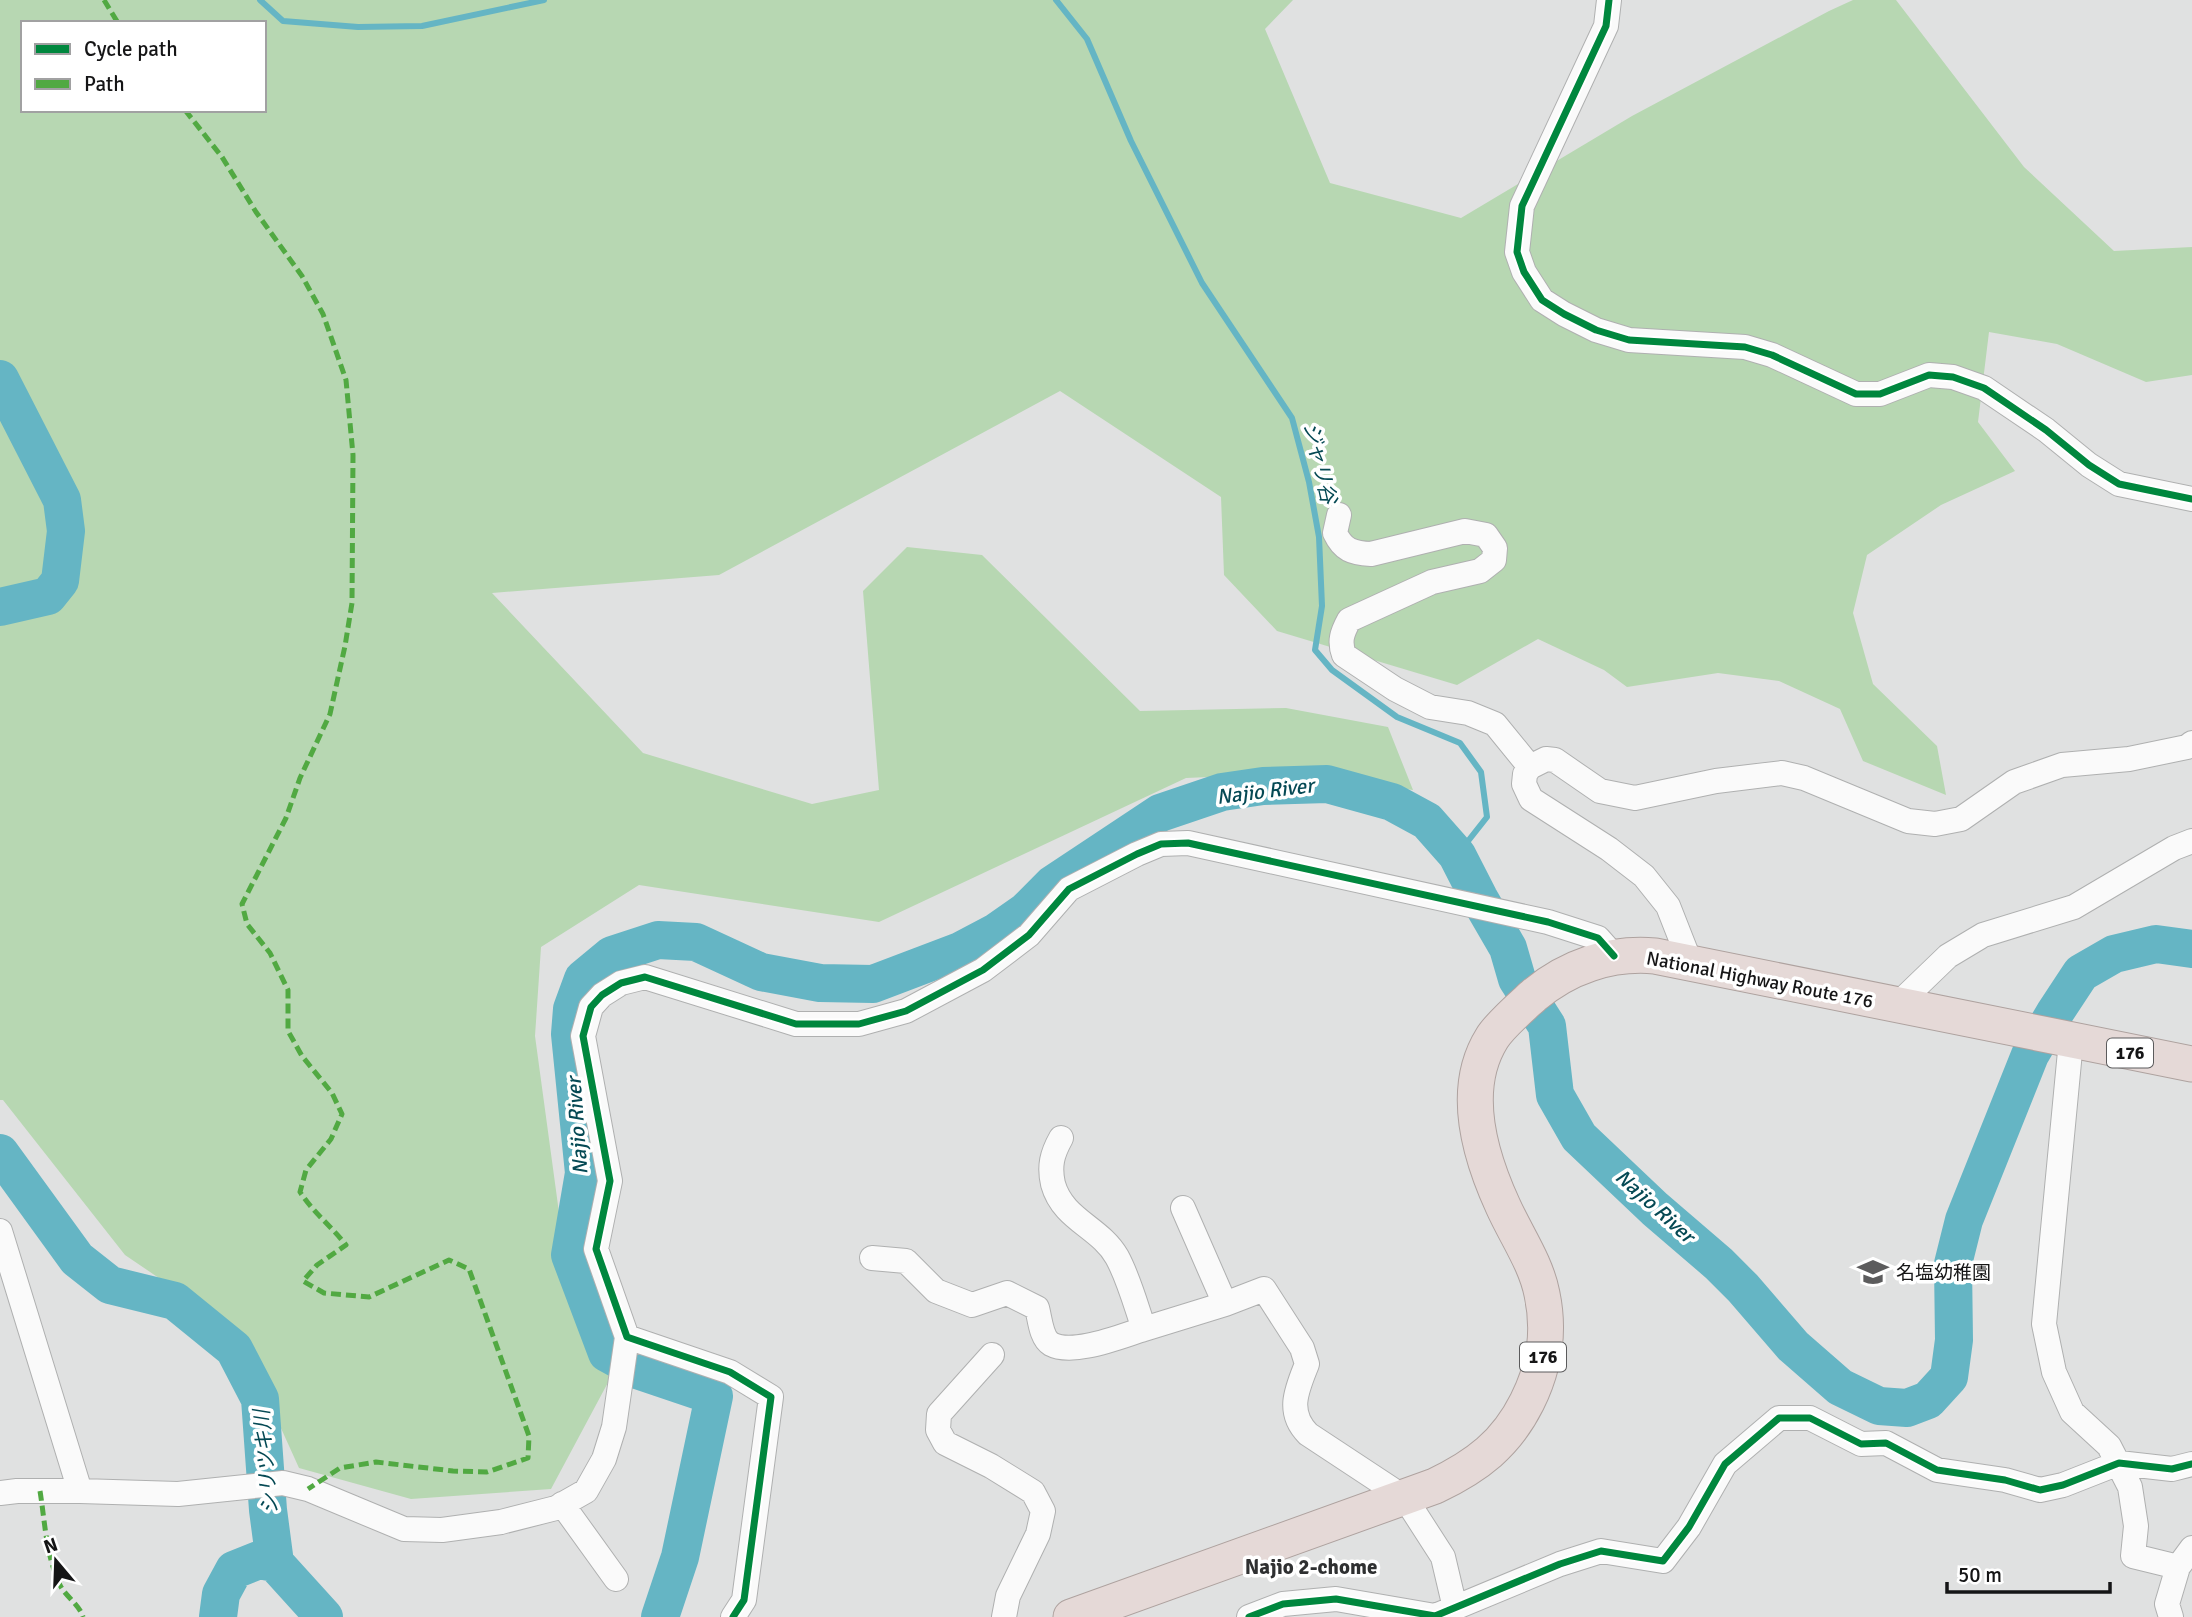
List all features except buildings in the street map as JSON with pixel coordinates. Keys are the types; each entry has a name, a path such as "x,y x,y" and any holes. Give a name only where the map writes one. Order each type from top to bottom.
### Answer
{"highway":[{"name":"National Highway Route 176","path":"1071,1617 1405,1498 1457,1476 1483,1458 1506,1437 1521,1413 1542,1366 1546,1321 1542,1292 1535,1272 1483,1159 1476,1112 1476,1076 1492,1038 1538,992 1572,970 1614,956 1635,954 1690,962 2192,1065"}],"street":[{"path":"1609,0 1606,26 1522,206 1517,252 1524,272 1542,300 1596,330 1629,340 1745,347 1772,355 1856,394 1880,394 1929,375 1953,377 1984,388 2119,484 2192,499"},
{"path":"1339,515 1335,533 1340,545 1356,553 1371,554 1465,531 1486,535 1495,548 1494,560 1480,571 1432,582 1349,620 1341,636 1341,646 1344,655 1430,707 1468,713 1495,724 1530,767"},
{"path":"1690,962 1668,906 1644,876 1609,849 1531,799 1524,784 1525,774 1530,767 1546,760 1555,760 1600,791 1635,797 1716,781 1782,773 1804,778 1908,821 1935,824 1961,819 2014,782 2062,765 2129,759 2187,747 2192,743"},
{"path":"1896,1006 1948,956 1983,935 2074,907 2174,848 2192,841"},
{"path":"0,1493 80,1491 178,1494 283,1483 308,1489 404,1529 442,1530 500,1522 556,1508 586,1491 604,1459 614,1427 627,1336 596,1249 610,1181 583,1037 591,1007 602,995 621,983 645,977 796,1024 859,1024 906,1011 983,970 1029,935 1069,889 1161,844 1188,843 1548,922 1598,938 1614,956"},
{"path":"2070,1041 2044,1324 2054,1372 2072,1412 2109,1446 2130,1487 2136,1526 2133,1556 2185,1557 2167,1604 2171,1617"},
{"path":"1061,1138 1052,1153 1050,1172 1057,1199 1117,1256 1144,1329"},
{"path":"1183,1208 1225,1304"},
{"path":"0,1231 80,1491"},
{"path":"872,1258 906,1261 936,1291 972,1305 1007,1293 1037,1308 1044,1335 1050,1343 1070,1348 1144,1329 1264,1289 1301,1348 1307,1364 1297,1391 1295,1411 1298,1425 1326,1447 1405,1498 1443,1557 1455,1608"},
{"path":"627,1336 730,1372 771,1397 744,1600 733,1617"},
{"path":"992,1355 939,1414 938,1430 944,1443 991,1466 1033,1492 1043,1511 1038,1534 1008,1596 1004,1617"},
{"path":"1249,1617 1283,1604 1336,1599 1435,1616 1560,1564 1601,1551 1663,1561 1689,1527 1725,1464 1779,1418 1811,1418 1861,1444 1886,1443 1937,1469 2005,1479 2040,1490 2063,1485 2119,1463 2172,1469 2192,1464"},
{"path":"562,1504 616,1579"}],"green space":[{"path":"0,0 1293,0 1265,29 1330,183 1461,218 1632,116 1829,11 1853,0 1896,0 2024,167 2114,251 2192,247 2192,375 2146,382 2057,344 1989,332 1978,422 2015,471 1941,505 1867,555 1853,613 1873,684 1937,746 1946,795 1863,761 1840,709 1779,681 1718,673 1627,687 1604,670 1538,639 1457,685 1277,631 1224,575 1221,497 1060,391 719,575 492,593 643,753 812,804 879,790 863,591 907,547 982,555 1140,711 1286,708 1388,727 1413,790 1301,773 1186,778 879,922 639,885 541,947 535,1036 566,1264 612,1375 551,1489 411,1499 299,1468 237,1331 125,1255 3,1100 0,1100"}],"waterway":[{"name":"ジャリ谷","path":"260,0 283,21 358,27 422,26 544,0"},
{"name":"ジャリ谷","path":"1056,0 1087,39 1131,141 1202,283 1292,418 1309,482 1319,537 1322,606 1315,650 1332,670 1397,717 1460,743 1481,772 1487,817 1457,855"},
{"name":"シリツキ川","path":"0,379 62,500 66,531 60,581 48,596 0,607"},
{"name":"Najio River","path":"660,1617 680,1557 714,1396 640,1371 607,1353 570,1255 584,1173 570,1034 572,1009 583,979 612,955 658,940 696,942 761,972 820,983 873,984 960,951 996,932 1026,911 1053,884 1160,813 1222,792 1263,786 1327,784 1392,802 1427,821 1457,855 1508,948 1517,979 1547,1026 1555,1095 1579,1137 1655,1209 1719,1264 1793,1346 1840,1387 1879,1406 1907,1408 1928,1400 1949,1377 1954,1340 1953,1264 1964,1220 2030,1055 2054,1014 2081,973 2114,954 2156,944 2192,949"},
{"name":"シリツキ川","path":"0,1153 77,1259 110,1285 175,1301 234,1349 260,1399 268,1510 275,1563"},
{"name":"Najio River","path":"218,1617 221,1594 234,1570 259,1560 275,1563 324,1617"}],"marked path":[{"path":"104,0 117,21"},
{"path":"187,112 222,157 256,212 302,276 323,314 346,380 353,455 352,603 345,646 330,714 300,778 286,818 242,904 247,924 270,953 288,990 288,1031 302,1056 332,1093 342,1114 331,1139 306,1170 300,1192 346,1245 317,1265 303,1281 324,1293 369,1297 449,1260 469,1269 529,1436 528,1458 487,1472 376,1462 340,1468 308,1489"},
{"path":"40,1491 55,1574 83,1617"}],"cycle path":[{"path":"1609,0 1606,26 1522,206 1517,252 1524,272 1542,300 1596,330 1629,340 1745,347 1772,355 1856,394 1880,394 1929,375 1953,377 1984,388 2119,484 2192,499"},
{"path":"733,1617 744,1600 771,1397 730,1372 627,1337 596,1249 610,1181 583,1036 591,1007 602,995 621,983 645,977 796,1024 859,1024 906,1011 983,970 1029,935 1069,889 1161,844 1188,843 1548,922 1598,938 1614,956"},
{"path":"1249,1617 1283,1604 1336,1599 1435,1616 1560,1564 1601,1551 1663,1561 1689,1527 1725,1464 1779,1418 1810,1418 1861,1444 1886,1443 1937,1470 2005,1480 2040,1490 2063,1485 2119,1463 2172,1469 2192,1464"}],"place":[{"name":"名塩幼稚園","path":"1873,1272"}],"district":[{"name":"Najio 2-chome","path":"1311,1567"}]}
